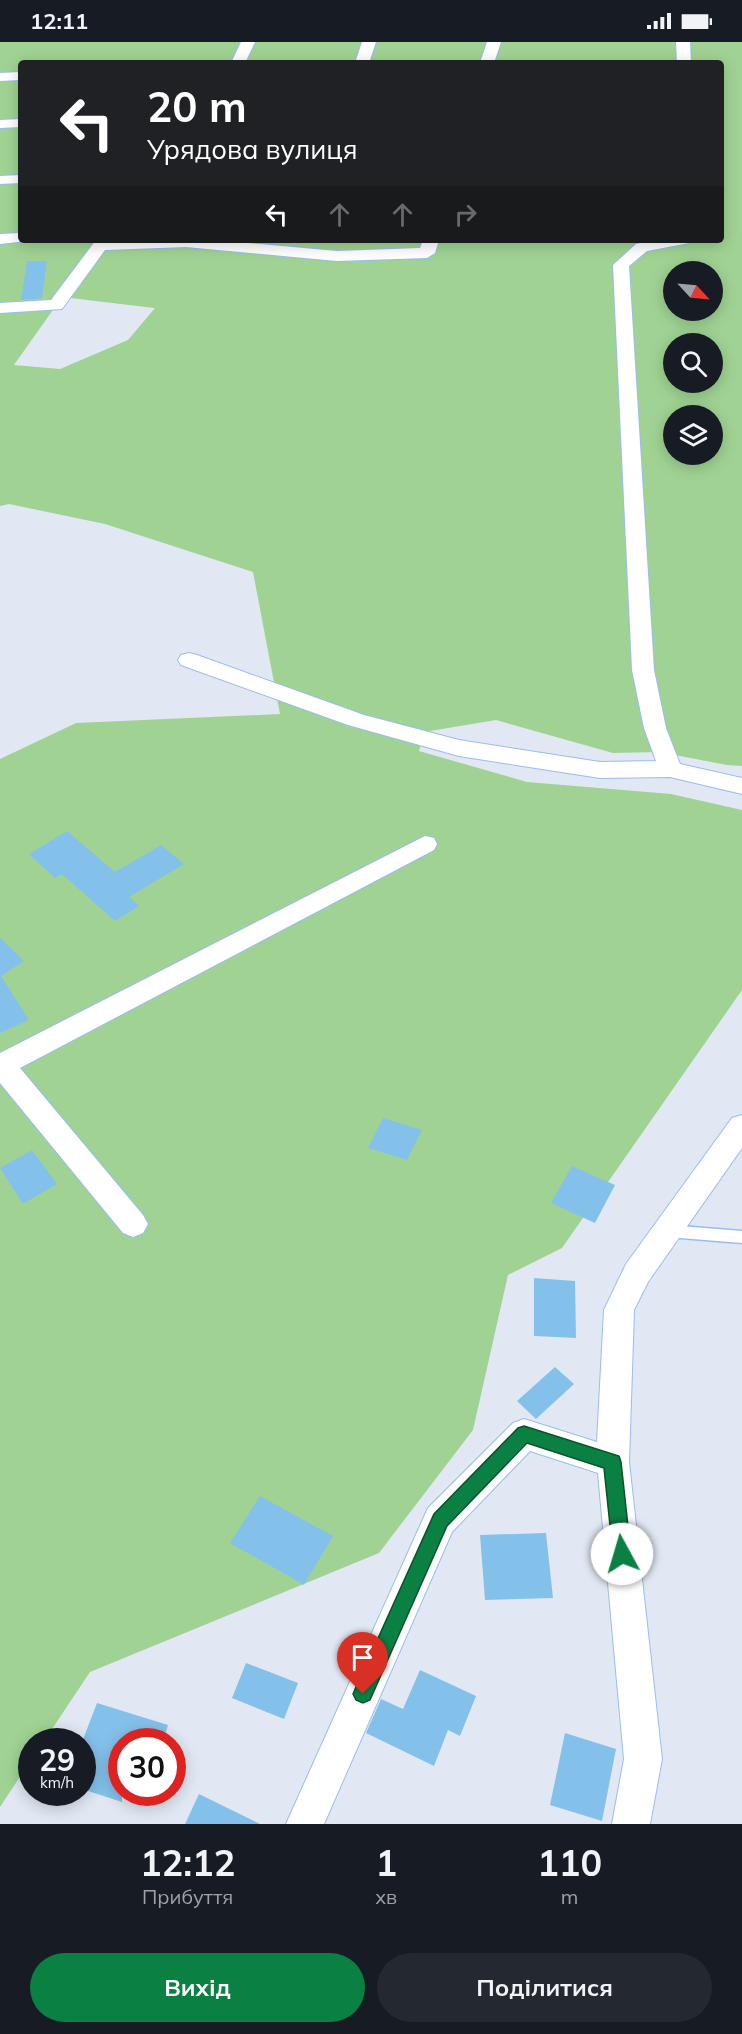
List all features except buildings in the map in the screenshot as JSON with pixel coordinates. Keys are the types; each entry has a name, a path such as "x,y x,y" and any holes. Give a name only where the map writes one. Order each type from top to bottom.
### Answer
{"street":[{"path":"240,60 249,42"},
{"path":"363,60 369,42"},
{"path":"488,60 494,42"},
{"path":"683,42 684,60"},
{"path":"0,77 18,76"},
{"path":"0,124 18,123"},
{"path":"0,180 18,179"},
{"path":"0,239 18,238"},
{"path":"0,308 56,305 101,243"},
{"path":"214,243 269,245 337,256 427,253 430,243"},
{"path":"665,243 642,247 621,266 643,670 655,728 670,769"},
{"path":"189,660 356,720 459,748 600,770 670,769 742,786"},
{"path":"133,1224 0,1065 425,844"},
{"path":"631,1824 644,1759 613,1462 619,1310 637,1273 742,1126"},
{"path":"305,1824 440,1520 524,1434 613,1462"}],"lane":[{"path":"667,1231 742,1237"}],"green space":[{"path":"0,42 742,42 742,766 659,752 613,753 496,720 424,732 419,751 527,782 671,794 742,810 742,990 562,1248 508,1275 473,1430 379,1553 90,1672 53,1728 18,1728 18,1780 0,1807 0,759 76,723 280,714 253,572 105,524 9,504 0,506","holes":["62,297 155,308 128,340 60,369 14,365"]}],"route":[{"path":"363,1694 440,1520 524,1434 613,1462 622,1554"}]}
